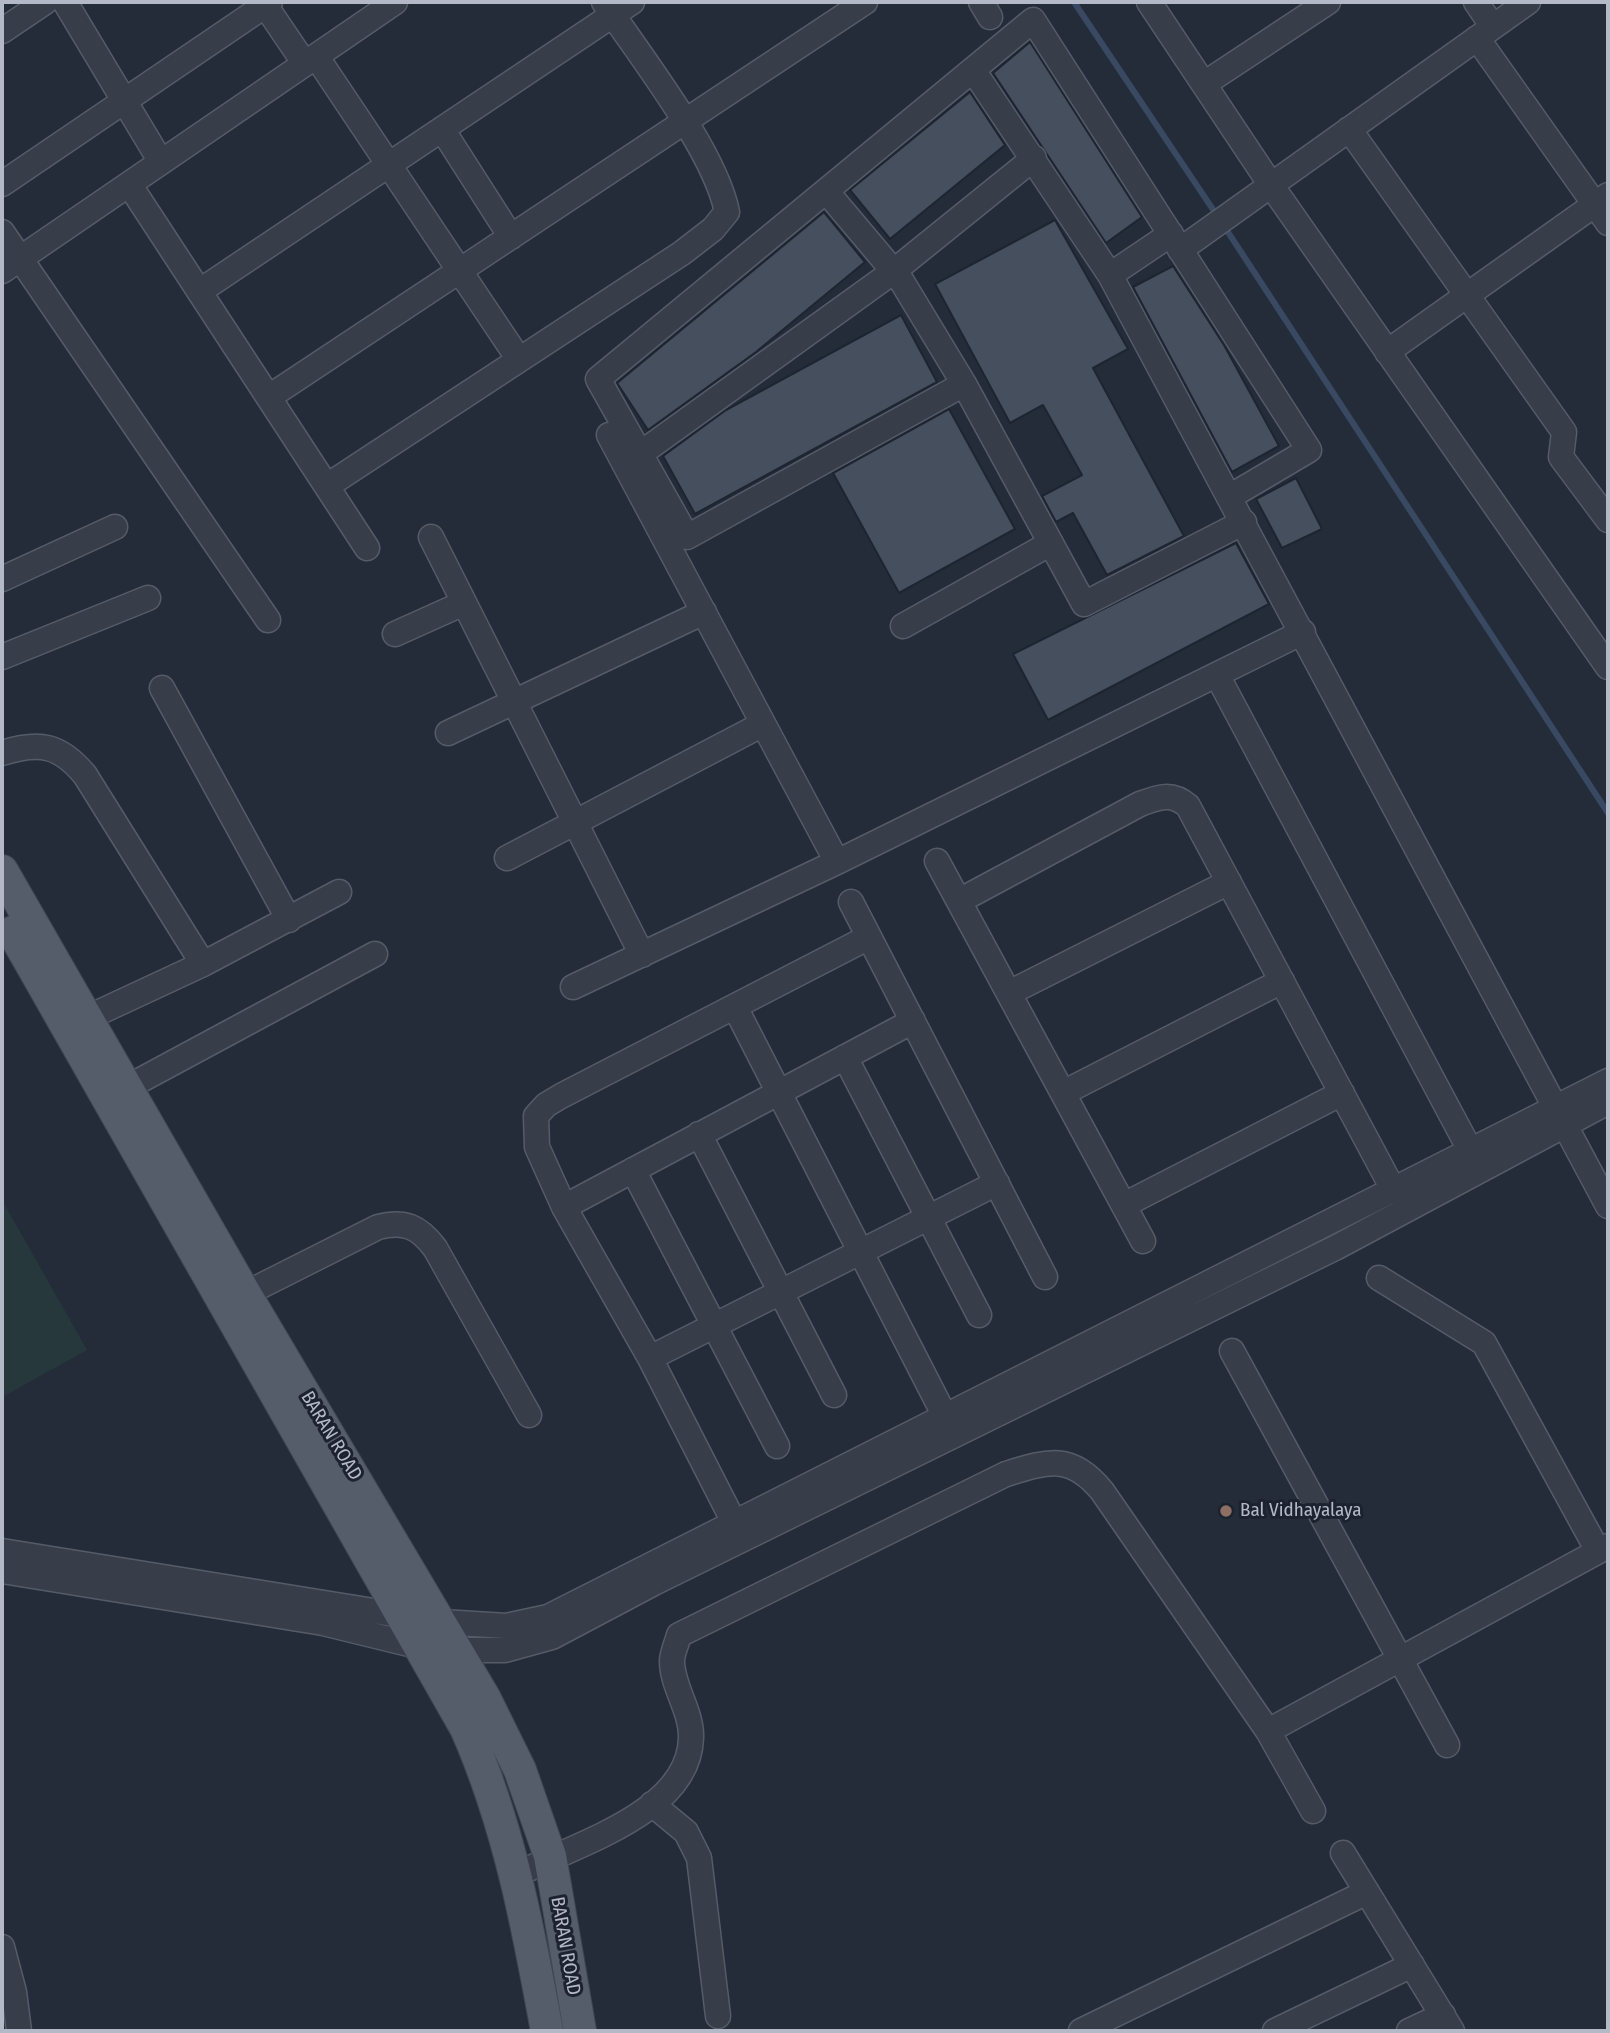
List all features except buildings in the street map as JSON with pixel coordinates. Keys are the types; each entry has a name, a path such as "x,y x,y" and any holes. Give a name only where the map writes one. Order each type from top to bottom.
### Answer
{"main road":[{"name":"BARAN ROAD","path":"2,871 245,1294 442,1622 520,1770 550,1856 580,2031"},
{"name":"BARAN ROAD","path":"2,914 11,948 466,1728 502,1818 525,1912 547,2031"}],"street":[{"path":"2,31 45,2"},
{"path":"65,2 161,162"},
{"path":"10,265 395,2"},
{"path":"269,397 865,2"},
{"path":"1149,2 1271,185 1608,667"},
{"path":"1204,84 1328,2"},
{"path":"1387,352 1466,296 1604,208 1485,32 1476,2"},
{"path":"1110,275 1175,242 1203,233 1528,2"},
{"path":"2,184 267,3 389,164 519,358"},
{"path":"200,291 442,129 616,6 723,191 726,212 713,229 682,253 327,486"},
{"path":"964,384 687,537 598,379 1033,20 1310,450 1231,496"},
{"path":"973,69 1110,275 1231,496 1608,1206"},
{"path":"442,129 511,237"},
{"path":"1349,129 1564,432 1561,457 1608,520"},
{"path":"640,454 894,271 1034,158"},
{"path":"130,184 367,548"},
{"path":"826,191 894,271 964,384 1084,604 1244,522"},
{"path":"2,232 10,265 268,620"},
{"path":"609,435 837,862"},
{"path":"2,579 115,527"},
{"path":"431,537 642,954"},
{"path":"903,626 1051,543"},
{"path":"2,657 148,598"},
{"path":"395,634 464,603"},
{"path":"448,733 704,612"},
{"path":"573,988 837,862 1303,632"},
{"path":"1217,675 1476,1161"},
{"path":"162,688 289,920"},
{"path":"508,858 763,724"},
{"path":"2,753 43,745 69,756 85,775 203,964"},
{"path":"959,901 1161,796 1177,797 1188,806 1394,1191"},
{"path":"937,861 1143,1241"},
{"path":"1009,993 1228,882"},
{"path":"87,1017 203,964 339,892"},
{"path":"851,902 1045,1277"},
{"path":"739,1531 650,1358 564,1207 537,1147 536,1116 546,1105 561,1096 869,937"},
{"path":"128,1087 375,954"},
{"path":"1063,1093 1282,981"},
{"path":"735,1007 950,1427"},
{"path":"564,1207 913,1021"},
{"path":"845,1057 978,1315"},
{"path":"2,1551 442,1622 506,1626 548,1617 739,1531 950,1427 1335,1248 1476,1161 1560,1117 1608,1081"},
{"path":"1124,1205 1342,1093"},
{"path":"1560,1117 1608,1102"},
{"path":"699,1134 834,1395"},
{"path":"950,1427 1394,1191 1476,1161"},
{"path":"632,1170 777,1446"},
{"path":"650,1358 997,1183"},
{"path":"245,1294 378,1227 393,1223 410,1224 424,1234 435,1248 529,1415"},
{"path":"1268,1731 1603,1548 1484,1343 1379,1278"},
{"path":"1231,1351 1447,1745"},
{"path":"515,1876 550,1856 629,1822 673,1787 686,1763 691,1738 672,1660 679,1635 1006,1474 1037,1465 1067,1464 1086,1471 1268,1731 1313,1811"},
{"path":"2,1571 323,1623 421,1647 505,1650 552,1637 739,1531"},
{"path":"652,1804 686,1832 699,1858 718,2016"},
{"path":"1343,1853 1448,2023 1409,2031"},
{"path":"1081,2031 1367,1892"},
{"path":"2,1947 8,1994 19,2031"},
{"path":"1275,2031 1412,1965"}],"shaded area":[{"path":"2,1200 87,1350 2,1397"}],"waterway":[{"path":"1074,2 1218,217"},
{"path":"1224,226 1608,813"}],"place":[{"name":"Bal Vidhayalaya","path":"1226,1511"}]}
